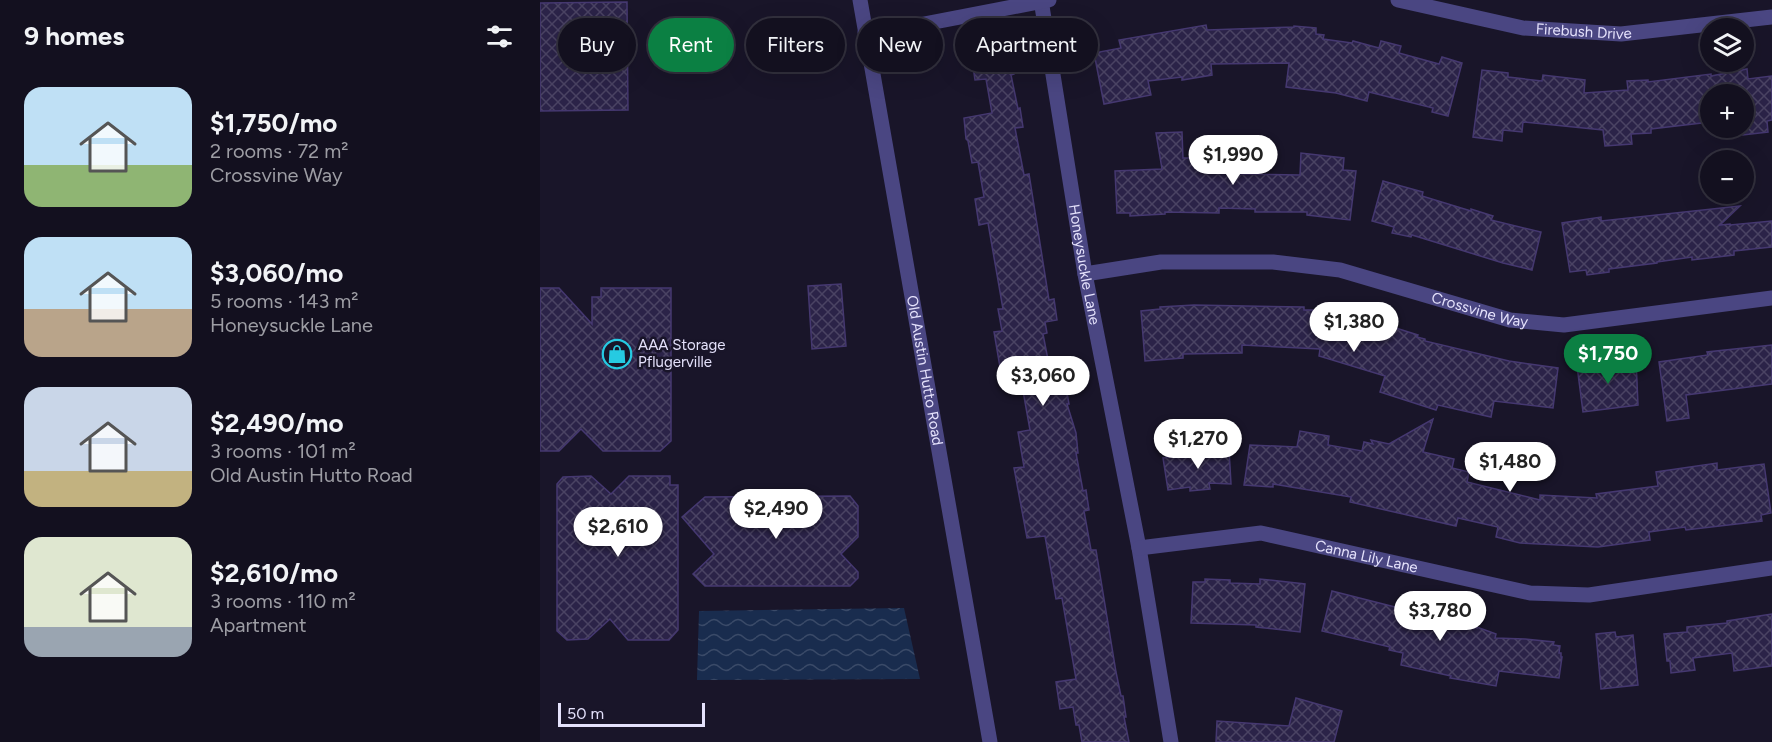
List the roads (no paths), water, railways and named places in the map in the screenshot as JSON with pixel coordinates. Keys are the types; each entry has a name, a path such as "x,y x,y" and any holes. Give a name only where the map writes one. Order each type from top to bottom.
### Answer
{"street":[{"name":"Old Austin Hutto Road","path":"860,0 863,18"},
{"path":"943,20 1044,0"},
{"name":"Honeysuckle Lane","path":"1044,0 1085,274 1139,548 1171,742"},
{"name":"Firebush Drive","path":"1398,0 1523,28 1621,34 1772,17"},
{"name":"Old Austin Hutto Road","path":"872,72 990,742"},
{"name":"Crossvine Way","path":"1085,274 1161,262 1273,262 1340,270 1510,320 1564,325 1772,298"},
{"name":"Canna Lily Lane","path":"1139,548 1261,533 1530,593 1589,595 1772,568"}],"water":[{"path":"904,608 920,679 697,680 699,611"}],"place":[{"name":"AAA Storage Pflugerville","path":"617,354"}]}
